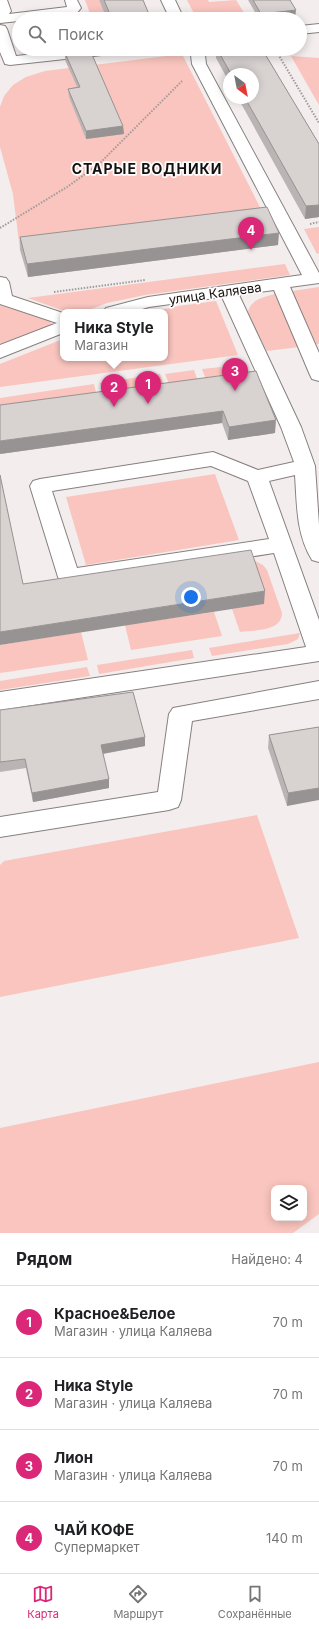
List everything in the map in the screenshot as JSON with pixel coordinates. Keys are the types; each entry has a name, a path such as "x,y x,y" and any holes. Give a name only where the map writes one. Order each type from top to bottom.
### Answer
{"street":[{"path":"0,0 4,11 0,16"},
{"path":"168,0 174,12"},
{"path":"63,12 72,11 74,8 71,1"},
{"path":"0,19 12,18"},
{"path":"307,29 319,28"},
{"path":"0,29 5,64 66,56"},
{"path":"201,56 316,279"},
{"name":"улица Каляева","path":"123,309 148,302 316,279"},
{"path":"0,282 4,299 60,318"},
{"path":"280,284 319,376"},
{"path":"228,291 291,427 305,466 308,523 319,555"},
{"path":"0,352 60,328"},
{"path":"282,544 69,577 40,486 213,459 257,477 305,466"},
{"path":"0,701 319,652 257,477"},
{"path":"0,828 169,800 180,714 319,690"}],"path":[{"path":"0,228 67,187 99,164 201,56"},
{"path":"279,56 319,123"}],"shaded area":[{"path":"85,0 99,0 104,12 89,12"},
{"path":"187,0 208,0 209,2 236,0 244,12 193,12"},
{"path":"166,56 183,56 266,219 20,250 13,194 0,147 0,107 4,96 13,85 26,77 45,71 69,68 74,80 94,65"},
{"path":"291,56 319,58 319,105"},
{"path":"319,227 319,253 317,254 304,229"},
{"path":"285,264 290,275 145,295 107,303 92,309 60,310 28,298"},
{"path":"319,287 319,344 313,345 292,291"},
{"path":"275,294 299,347 267,351 250,319 248,311 255,301"},
{"path":"216,301 238,355 0,387 0,364 60,340 60,361 168,361 168,309 164,309"},
{"path":"7,304 51,320 51,325 0,348 0,305"},
{"path":"221,367 227,383 208,385 202,369"},
{"path":"194,370 200,387 172,391 165,374"},
{"path":"160,374 166,392 105,400 100,383"},
{"path":"94,384 99,405 0,418 0,398"},
{"path":"215,474 239,540 86,565 66,497"},
{"path":"253,560 263,565 267,570 282,613 281,619 277,624 266,629 240,632 232,609 264,603"},
{"path":"214,612 222,636 131,650 125,625"},
{"path":"81,632 88,660 0,673 0,645"},
{"path":"300,633 298,639 288,644 212,656 209,648"},
{"path":"192,650 194,658 99,674 97,665"},
{"path":"87,667 90,676 0,690 0,681"},
{"path":"257,815 299,938 0,997 0,865 4,861"},
{"path":"319,1062 319,1214 293,1233 0,1233 0,1128"}],"building":[{"path":"104,0 143,0 148,12 109,12"},
{"path":"253,0 290,0 296,10 278,12 260,12"},
{"path":"66,56 93,56 123,126 86,131 68,89 80,87"},
{"path":"221,56 266,56 319,144 319,205 306,206 248,104 259,104 259,68 228,68"},
{"path":"267,207 279,233 27,264 20,237"},
{"path":"256,371 276,420 229,427 223,411 0,441 0,405"},
{"path":"0,475 23,584 251,550 265,591 0,632"},
{"path":"133,692 145,737 101,745 109,779 32,793 25,759 0,762 0,710"},
{"path":"319,727 319,788 288,793 269,735"}],"place":[{"name":"ЧАЙ КОФЕ","path":"251,250"},
{"name":"Лион","path":"235,391"},
{"name":"Красное&Белое","path":"148,404"},
{"name":"Ника Style","path":"114,407"}],"district":[{"name":"СТАРЫЕ ВОДНИКИ","path":"147,168"}]}
